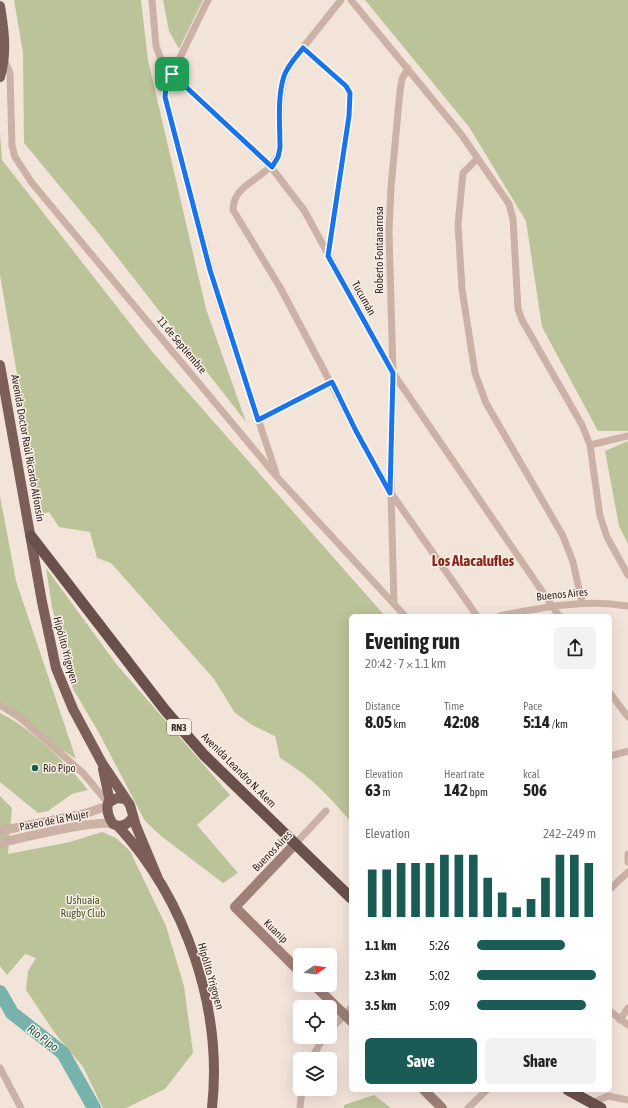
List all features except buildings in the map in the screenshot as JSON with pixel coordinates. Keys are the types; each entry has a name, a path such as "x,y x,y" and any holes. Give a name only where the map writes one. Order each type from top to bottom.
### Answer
{"highway":[{"name":"Avenida Leandro N. Alem","path":"31,536 82,604 184,733 204,755 349,896"},
{"path":"572,1092 597,1106"}],"main road":[{"path":"0,6 5,37 4,59 0,78"},
{"name":"Avenida Doctor Raúl Ricardo Alfonsín","path":"0,365 31,536"},
{"name":"Hipólito Yrigoyen","path":"31,536 42,602 56,668 73,710 102,763 125,799"},
{"name":"Hipólito Yrigoyen","path":"102,763 109,804"},
{"path":"117,798 125,799 132,809 133,817 127,824 116,825 109,804 117,798"},
{"name":"Hipólito Yrigoyen","path":"133,817 159,881 184,930 204,988 213,1045 214,1073 212,1108"},
{"name":"Hipólito Yrigoyen","path":"116,825 159,881"},
{"name":"Buenos Aires","path":"235,907 295,844"},
{"name":"Kuanip","path":"235,907 293,965"},
{"path":"322,992 349,1015"},
{"path":"426,1092 442,1108"}],"street":[{"name":"Tucumán","path":"152,0 156,46 160,57 172,74 272,167 304,210 393,373 558,614"},
{"path":"208,0 166,87 165,97 210,270 277,477"},
{"path":"341,0 289,65 284,76 281,92 280,148 278,157 272,167 238,192 233,201 233,210 282,289 390,493 476,614"},
{"path":"351,0 461,134 509,204 513,220 516,294 522,320 582,425 590,445 600,516 608,538 628,575"},
{"path":"303,48 346,86 350,93 349,116 328,256"},
{"name":"11 de Septiembre","path":"4,59 10,73 12,146 14,157 32,183 277,477 403,614"},
{"name":"Roberto Fontanarrosa","path":"394,603 390,493 393,373 389,232 391,187 400,90 402,79 408,68"},
{"path":"477,159 463,173 458,224 462,289 475,373 486,403 563,536 573,562 582,603"},
{"path":"258,420 332,382"},
{"path":"590,445 628,436"},
{"name":"Buenos Aires","path":"510,614 552,606 582,603 606,602 628,606"},
{"path":"612,695 628,717"},
{"path":"0,699 3,706 17,715 82,773 109,804"},
{"path":"612,755 628,751"},
{"name":"Paseo de la Mujer","path":"0,831 87,813 109,804"},
{"name":"Buenos Aires","path":"295,844 326,811"},
{"name":"Paseo de la Mujer","path":"0,843 92,824 108,823 116,825"},
{"path":"628,854 628,862"},
{"path":"612,883 626,877"},
{"path":"620,1020 628,1008"},
{"path":"612,1013 628,1025"},
{"path":"337,1024 349,1015"},
{"path":"0,1068 3,1081 21,1108"},
{"path":"468,1108 485,1092"},
{"path":"300,1108 301,1096"},
{"path":"597,1106 599,1098 608,1096 628,1100"}],"green space":[{"path":"14,0 141,0 148,60 206,309 246,422 96,230 24,143 23,53"},
{"path":"163,0 203,0 179,49 169,31"},
{"path":"365,0 628,0 628,431 598,431 542,327 526,221 469,127"},
{"path":"0,133 2,160 154,354 383,614 349,614 349,820 318,787 301,772 280,758 275,736 252,725 235,713 214,679 111,563 97,558 90,532 59,527 49,512 41,514 0,275"},
{"path":"628,441 628,544 619,526 605,451"},
{"path":"0,496 16,581 76,759 0,709"},
{"path":"46,568 117,665 230,795 197,825 238,873 223,883 161,836 145,821 99,733 73,689 52,607"},
{"name":"Rio Pipo","path":"0,713 24,727 48,747 88,790 72,794 48,811 38,813 0,782"},
{"name":"Ushuaia Rugby Club","path":"0,796 12,808 8,854 70,842 102,832 116,838 130,851 166,926 184,986 193,1053 165,1089 126,1108 103,1108 83,1067 54,1032 26,990 28,971 36,958 25,954 7,975 0,966"},
{"path":"374,1095 391,1108 344,1108 344,1105"}],"waterway":[{"name":"Río Pipo","path":"0,992 12,1013 63,1053 94,1108"}],"place":[{"name":"Rio Pipo","path":"35,768"}],"district":[{"name":"Los Alacalufles","path":"473,561"}],"route":[{"path":"303,48 346,86 350,93 349,116 328,256 393,373 390,493 356,431 332,382 258,420 210,270 165,97 166,87 172,74 272,167 278,157 280,148 281,92 284,76 289,65 303,48"}]}
